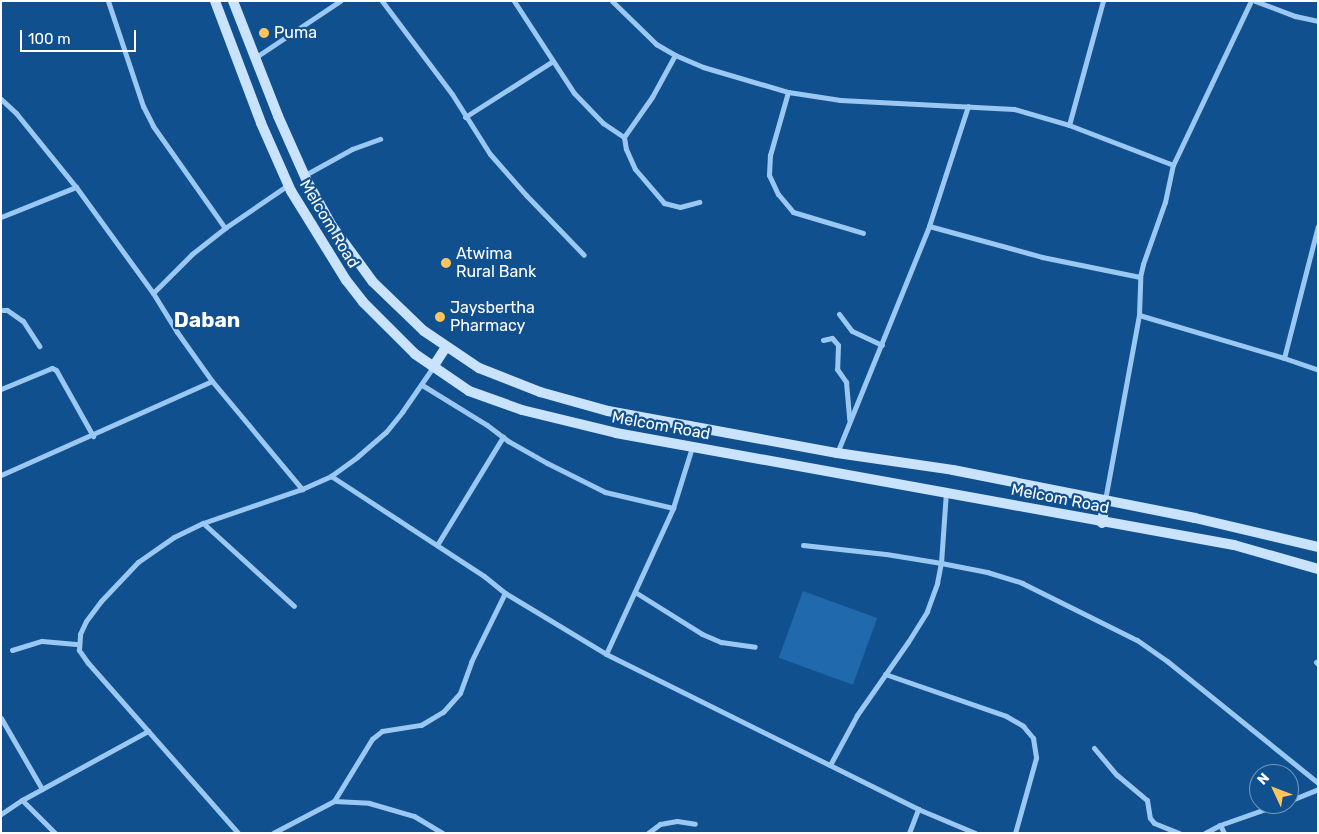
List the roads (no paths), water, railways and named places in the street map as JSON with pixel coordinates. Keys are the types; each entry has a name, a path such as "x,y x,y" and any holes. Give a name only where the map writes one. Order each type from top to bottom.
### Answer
{"main road":[{"name":"Melcom Road","path":"215,1 261,122 288,185 310,225 346,280 402,342 469,391 522,410 616,433 946,492 1102,523 1234,545 1318,569"},
{"path":"233,1 278,116 304,176 332,226 373,282 424,331 479,368 540,392 608,411 837,453 953,470 1278,536 1318,547"},
{"path":"239,63 256,57"},
{"path":"434,367 446,347"},
{"path":"1102,523 1105,500"}],"street":[{"path":"108,1 143,106 153,126 225,228"},
{"path":"256,57 340,1"},
{"path":"382,1 432,67 479,139 508,175 584,255"},
{"path":"514,1 574,93 592,113 624,137"},
{"path":"612,1 650,38 675,55 703,67 788,92 866,102 1014,109 1069,125 1173,165"},
{"path":"1069,125 1103,1"},
{"path":"1105,500 1139,315 1140,277 1165,202 1173,165 1251,1"},
{"path":"1255,1 1295,16 1318,21"},
{"path":"675,55 652,97 624,137 626,150 635,169 664,203 680,208 699,202"},
{"path":"466,117 553,61"},
{"path":"788,92 770,155 769,175 778,194 793,212 863,233"},
{"path":"1,100 16,113 76,187 153,293 176,332 212,381 302,488"},
{"path":"837,453 929,226 968,106"},
{"path":"304,176 352,149 380,139"},
{"path":"153,293 172,272 225,228 288,185"},
{"path":"1,218 76,187"},
{"path":"929,226 1042,257 1140,277"},
{"path":"1284,358 1318,226"},
{"path":"1,310 7,310 23,321 39,346"},
{"path":"839,314 852,331 882,345"},
{"path":"1139,315 1318,370"},
{"path":"823,340 832,338 838,345 837,369 846,382 849,423"},
{"path":"238,833 88,663 79,650 80,634 86,620 100,601 138,562 174,537 203,523 331,476 386,432 434,367"},
{"path":"1,389 52,368 56,370 94,436"},
{"path":"1,475 94,436 212,381"},
{"path":"422,385 547,463 605,492 673,508"},
{"path":"437,546 503,437"},
{"path":"606,654 673,508 692,447"},
{"path":"331,476 484,576 506,593 606,654 918,809 975,833"},
{"path":"830,765 857,715 908,642 927,611 937,584 941,563 946,492"},
{"path":"203,523 294,606"},
{"path":"803,546 886,554 941,563 987,572 1022,583 1137,640 1174,666 1318,783"},
{"path":"635,592 702,634 721,642 755,647"},
{"path":"334,801 372,739 382,731 421,725 443,712 460,693 470,662 506,593"},
{"path":"12,650 42,641 79,644"},
{"path":"885,674 1006,716 1023,726 1033,738 1036,758 1015,833"},
{"path":"1,718 42,788"},
{"path":"1,814 42,788 148,731"},
{"path":"1094,748 1117,775 1143,796 1154,823 1179,833"},
{"path":"1299,796 1318,789"},
{"path":"22,800 55,833"},
{"path":"272,833 334,801 369,803 414,816 442,833"},
{"path":"909,833 918,809"},
{"path":"1205,833 1220,825 1251,814"},
{"path":"648,833 660,824 677,821 695,824"},
{"path":"1220,825 1224,833"}],"place":[{"name":"Puma","path":"264,33"},
{"name":"Atwima Rural Bank","path":"446,263"},
{"name":"Jaysbertha Pharmacy","path":"440,317"}],"district":[{"name":"Daban","path":"207,320"}]}
